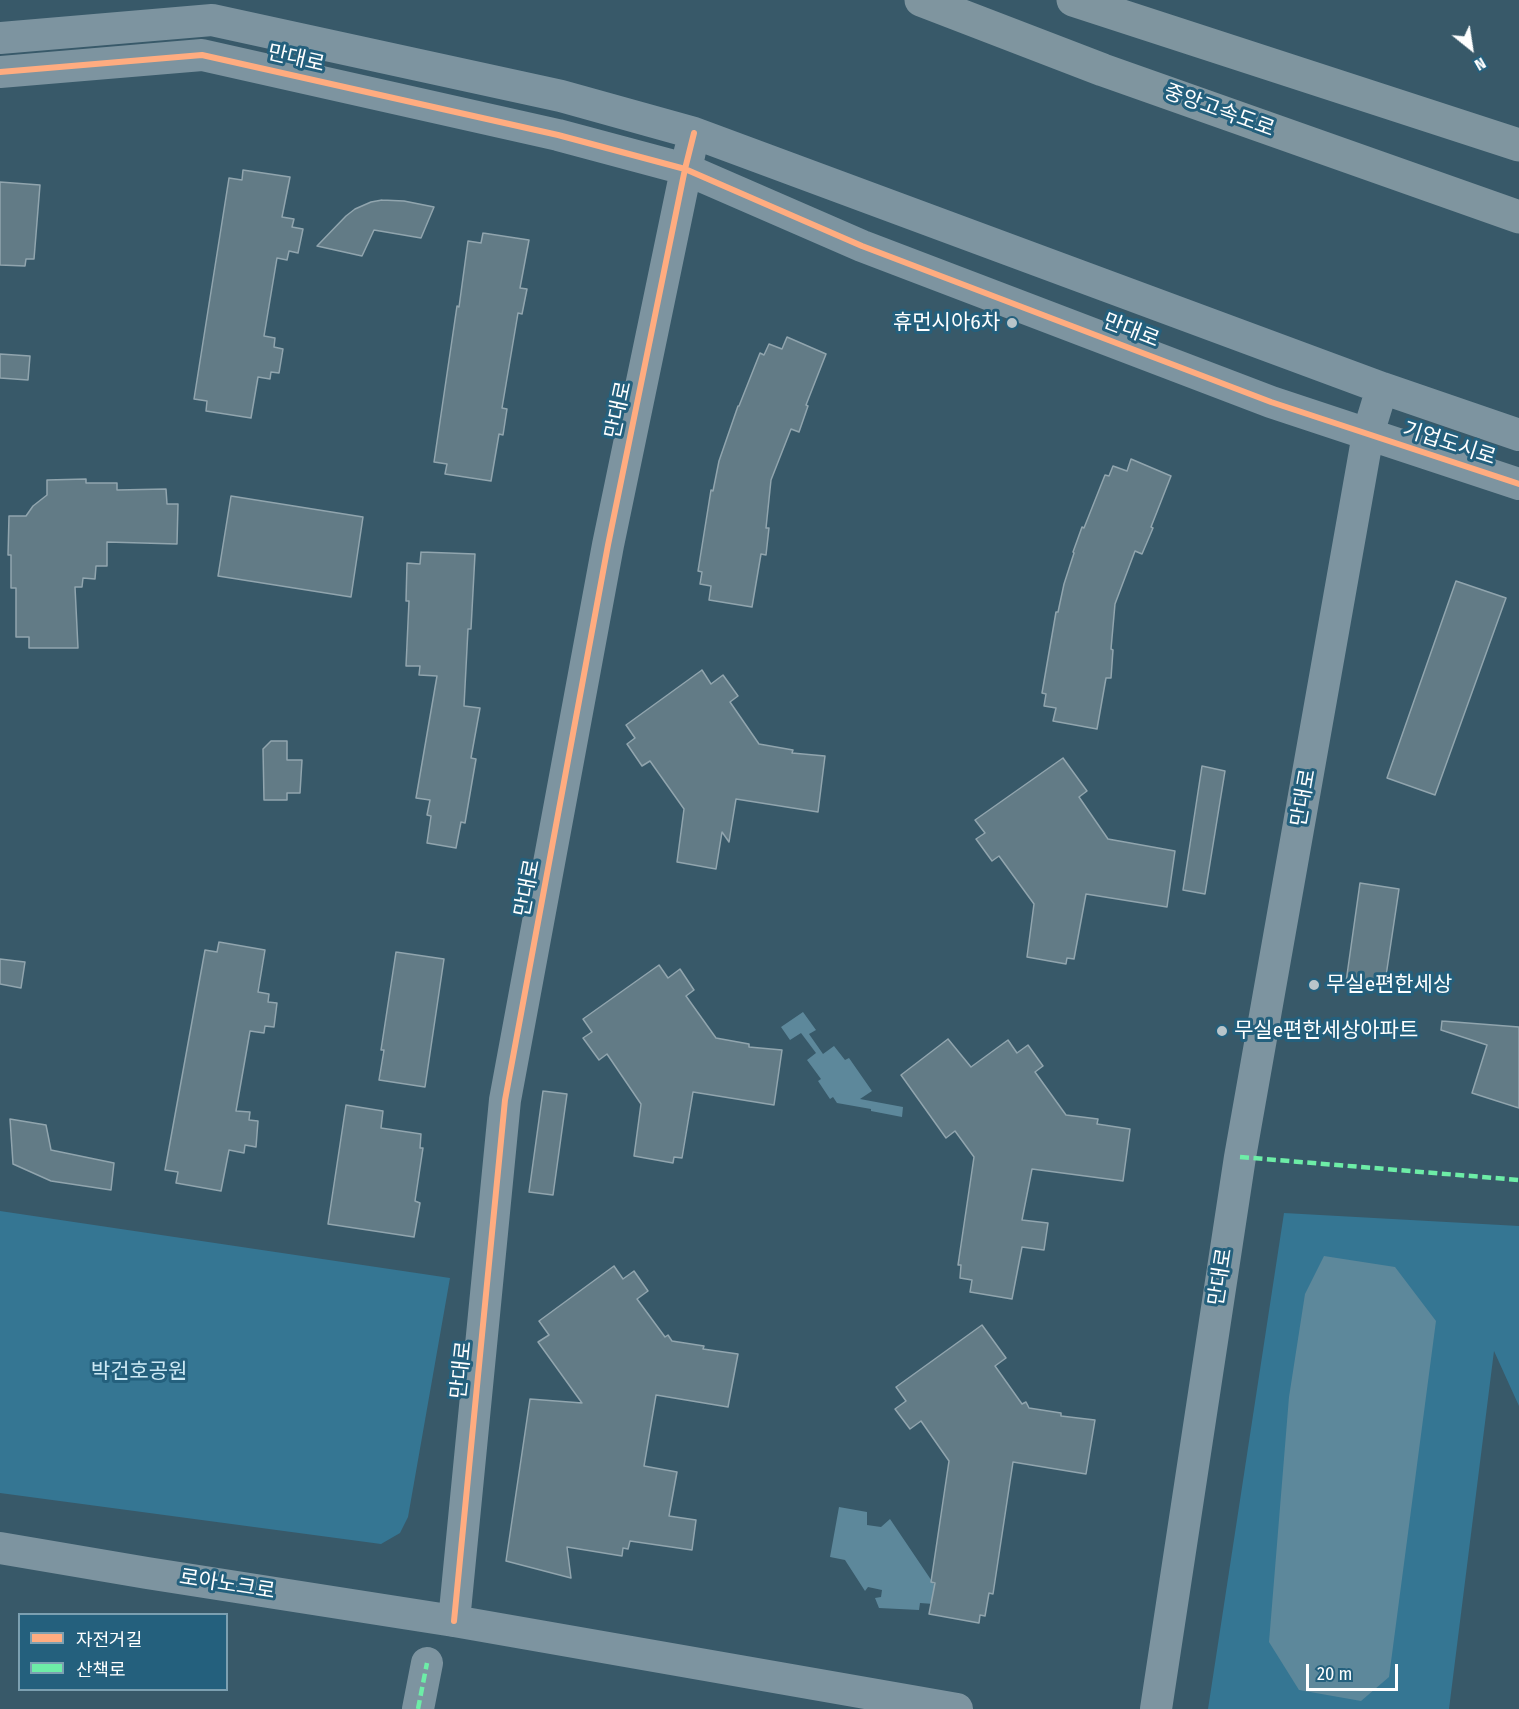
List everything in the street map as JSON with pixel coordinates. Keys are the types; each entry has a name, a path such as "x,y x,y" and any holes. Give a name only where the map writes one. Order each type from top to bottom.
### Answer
{"highway":[{"name":"중앙고속도로","path":"921,0 1103,70 1519,217"},
{"path":"1073,0 1519,145"}],"street":[{"name":"만대로","path":"0,38 212,20 561,96 694,133 1382,388"},
{"name":"만대로","path":"0,72 202,56 558,135 685,169 862,246 1271,402 1368,435 1240,1157 1156,1709"},
{"path":"685,169 694,133"},
{"name":"만대로","path":"453,1620 505,1100 608,545 685,169"},
{"path":"1368,435 1382,388"},
{"name":"기업도시로","path":"1382,388 1519,435"},
{"name":"기업도시로","path":"1368,435 1519,484"},
{"name":"로아노크로","path":"0,1548 453,1620"},
{"path":"453,1620 957,1709"},
{"path":"418,1709 427,1663"}],"green space":[{"name":"박건호공원","path":"0,1211 450,1278 408,1517 400,1533 381,1544 0,1493"},
{"path":"1284,1213 1519,1226 1519,1406 1494,1351 1449,1709 1208,1709"}],"shaded area":[{"path":"803,1012 816,1030 809,1034 823,1054 834,1046 845,1060 849,1058 872,1091 860,1099 903,1107 902,1117 837,1103 833,1097 830,1099 818,1081 821,1079 807,1060 816,1053 801,1033 790,1040 781,1027"},
{"path":"1324,1256 1395,1267 1436,1321 1389,1677 1361,1701 1299,1690 1269,1642 1289,1397 1305,1294"},
{"path":"839,1507 867,1512 867,1525 881,1527 890,1519 948,1605 920,1603 919,1610 879,1608 875,1598 881,1597 882,1590 868,1587 865,1591 845,1560 830,1557"}],"building":[{"path":"243,170 290,177 282,217 294,219 292,227 303,229 298,253 289,251 287,260 277,258 264,336 275,338 274,347 283,349 279,373 271,372 270,379 258,377 251,418 206,411 207,401 194,399 229,178 242,180"},
{"path":"0,182 40,185 34,259 26,259 25,266 0,265"},
{"path":"382,200 404,201 434,207 421,238 374,230 362,256 317,246 355,209"},
{"path":"483,233 529,240 520,288 527,289 522,314 518,313 502,408 507,409 503,435 499,434 491,481 445,474 447,464 434,462 468,241 481,243"},
{"path":"787,337 826,354 806,405 808,406 799,432 791,429 771,480 766,555 761,554 752,607 709,600 711,586 700,584 702,572 698,571 711,490 713,491 719,461 760,353 764,355 769,344 782,349"},
{"path":"0,354 30,356 28,380 0,378"},
{"path":"1131,459 1171,476 1142,554 1135,551 1115,604 1111,678 1106,678 1097,729 1053,721 1056,708 1044,706 1046,694 1042,693 1056,612 1058,612 1073,552 1105,475 1109,476 1113,466 1127,471"},
{"path":"86,479 86,483 117,483 117,490 166,489 167,504 178,504 177,544 107,542 107,566 96,566 95,579 83,578 82,587 75,587 78,648 29,648 29,637 16,637 16,588 11,588 11,555 8,555 9,516 26,516 33,506 47,495 47,480"},
{"path":"231,496 363,517 351,597 218,576"},
{"path":"421,552 475,554 464,706 480,708 471,758 476,759 465,823 461,822 456,848 427,843 431,816 427,815 430,800 416,798 437,676 419,675 420,666 406,666 409,601 406,601 407,563 420,564"},
{"path":"1456,581 1506,598 1435,795 1387,778"},
{"path":"702,670 711,684 723,675 738,696 730,702 759,744 793,750 792,753 825,756 818,812 736,799 729,842 722,832 716,869 677,862 684,809 650,761 642,766 627,744 635,738 626,725"},
{"path":"271,741 287,741 287,760 302,760 300,793 287,793 287,800 264,800 263,749"},
{"path":"1063,758 1087,791 1079,797 1108,839 1175,851 1167,907 1086,894 1074,959 1067,958 1066,964 1027,957 1034,904 999,856 992,861 976,839 985,833 975,820"},
{"path":"1202,766 1225,771 1205,894 1183,890"},
{"path":"1360,883 1399,889 1383,987 1346,982"},
{"path":"219,942 265,950 258,992 269,994 268,1002 277,1003 274,1027 265,1026 264,1033 250,1031 236,1111 250,1112 249,1120 258,1121 256,1147 245,1145 244,1153 229,1150 221,1191 176,1183 178,1172 165,1170 205,950 217,952"},
{"path":"396,952 444,959 425,1087 379,1080 384,1050 381,1050"},
{"path":"0,959 25,962 21,988 0,984"},
{"path":"659,965 668,978 680,969 694,990 686,996 716,1038 749,1044 749,1047 782,1050 774,1105 693,1092 682,1158 674,1157 673,1163 634,1156 641,1104 607,1054 599,1060 583,1038 592,1032 583,1019"},
{"path":"1442,1021 1519,1027 1519,1108 1472,1093 1487,1045 1441,1030"},
{"path":"948,1039 971,1067 1008,1040 1017,1053 1028,1045 1043,1066 1035,1072 1066,1115 1098,1119 1097,1124 1130,1129 1123,1181 1032,1169 1022,1220 1048,1223 1044,1250 1022,1247 1012,1299 970,1292 972,1280 960,1278 961,1265 958,1265 974,1157 955,1131 946,1138 901,1075"},
{"path":"543,1091 567,1094 553,1195 529,1192"},
{"path":"346,1105 383,1111 381,1128 421,1134 420,1148 423,1148 415,1201 420,1203 414,1237 328,1224"},
{"path":"10,1119 46,1125 51,1150 114,1163 111,1190 51,1181 13,1164"},
{"path":"614,1266 623,1279 634,1271 648,1291 637,1299 665,1337 668,1335 672,1341 704,1346 703,1349 738,1354 728,1407 656,1395 644,1466 677,1472 669,1516 696,1520 692,1550 630,1541 628,1549 623,1548 622,1556 567,1547 571,1578 506,1561 530,1399 582,1403 538,1342 549,1335 539,1321"},
{"path":"982,1325 1006,1358 995,1366 1022,1404 1026,1402 1029,1408 1061,1413 1061,1416 1095,1420 1086,1474 1013,1462 993,1594 989,1593 985,1616 980,1615 979,1623 929,1614 935,1583 931,1582 949,1461 921,1421 910,1429 895,1409 906,1401 896,1387"}],"marked path":[{"path":"1240,1157 1519,1180"},
{"path":"418,1709 427,1663"}],"cycle path":[{"path":"0,72 202,55 558,135 685,169 862,246 1271,402 1519,484"},
{"path":"454,1621 505,1100 608,545 694,133"}],"place":[{"name":"휴먼시아6차","path":"1012,323"},
{"name":"무실e편한세상","path":"1314,985"},
{"name":"무실e편한세상아파트","path":"1222,1031"}]}
